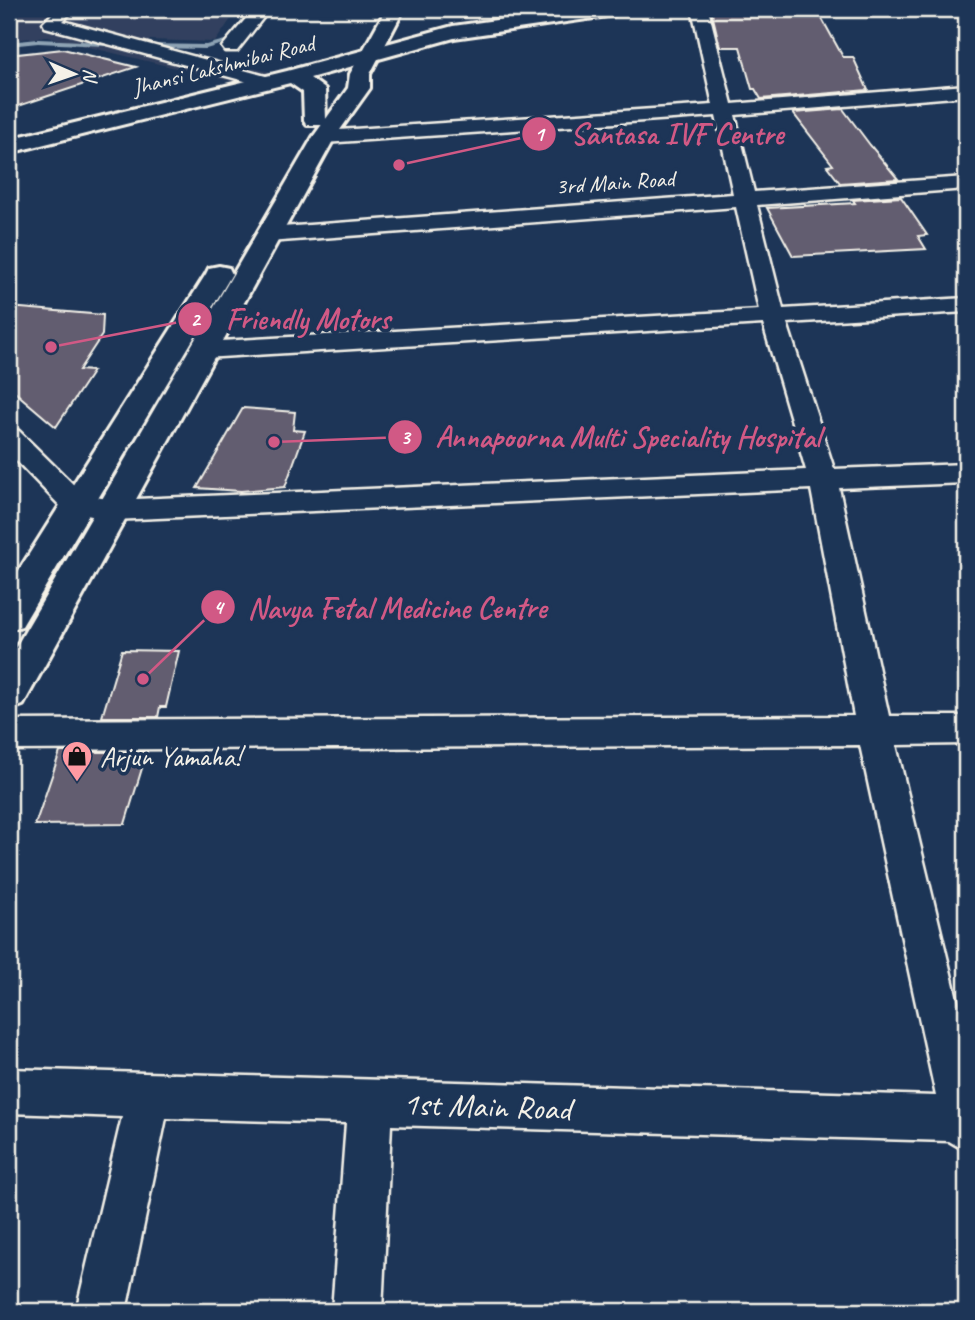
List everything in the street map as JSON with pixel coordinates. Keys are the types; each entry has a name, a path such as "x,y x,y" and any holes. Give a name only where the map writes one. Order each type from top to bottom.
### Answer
{"street":[{"path":"66,9 51,23 267,82"},
{"path":"231,47 262,9"},
{"path":"9,616 75,504 320,128 359,88 365,63 395,9"},
{"name":"Jhansi Lakshmibai Road","path":"9,146 267,82 365,63 480,27 615,9"},
{"path":"700,9 773,318 823,480 875,732 965,1122"},
{"path":"433,16 480,27"},
{"path":"9,694 268,236 320,128 314,89 293,76"},
{"path":"320,128 724,110 966,90"},
{"name":"3rd Main Road","path":"268,236 966,183"},
{"path":"204,351 966,305"},
{"path":"9,437 75,504 113,510 966,473"},
{"path":"9,735 966,730"},
{"name":"1st Main Road","path":"9,1091 965,1122"},
{"path":"100,1311 149,1096"},
{"path":"357,1311 370,1102"}],"shaded area":[{"path":"9,9 238,9 215,42 150,40 145,47 271,72 234,82 47,37 9,40"}],"building":[{"path":"711,9 820,15 843,57 853,57 868,90 761,99 755,89 752,89 740,47 720,47"},
{"path":"63,49 136,67 9,109 9,55"},
{"path":"843,109 898,179 840,183 827,166 833,165 793,113"},
{"path":"901,197 927,235 918,236 926,249 793,256 767,208 855,203 853,200"},
{"path":"9,307 103,315 102,335 79,370 93,371 56,427 9,387"},
{"path":"243,408 295,412 293,430 305,431 285,487 241,491 197,488"},
{"path":"122,650 179,651 166,707 160,707 158,717 102,717"},
{"path":"60,752 147,752 125,824 35,825"}],"waterway":[{"path":"144,46 206,47 227,41 254,9"},
{"path":"9,44 38,41 126,45"}],"place":[{"name":"Santasa IVF Centre","path":"399,165"},
{"name":"Friendly Motors","path":"51,347"},
{"name":"Annapoorna Multi Speciality Hospital","path":"274,442"},
{"name":"Navya Fetal Medicine Centre","path":"143,679"},
{"name":"Arjun Yamaha!","path":"77,783"}]}
